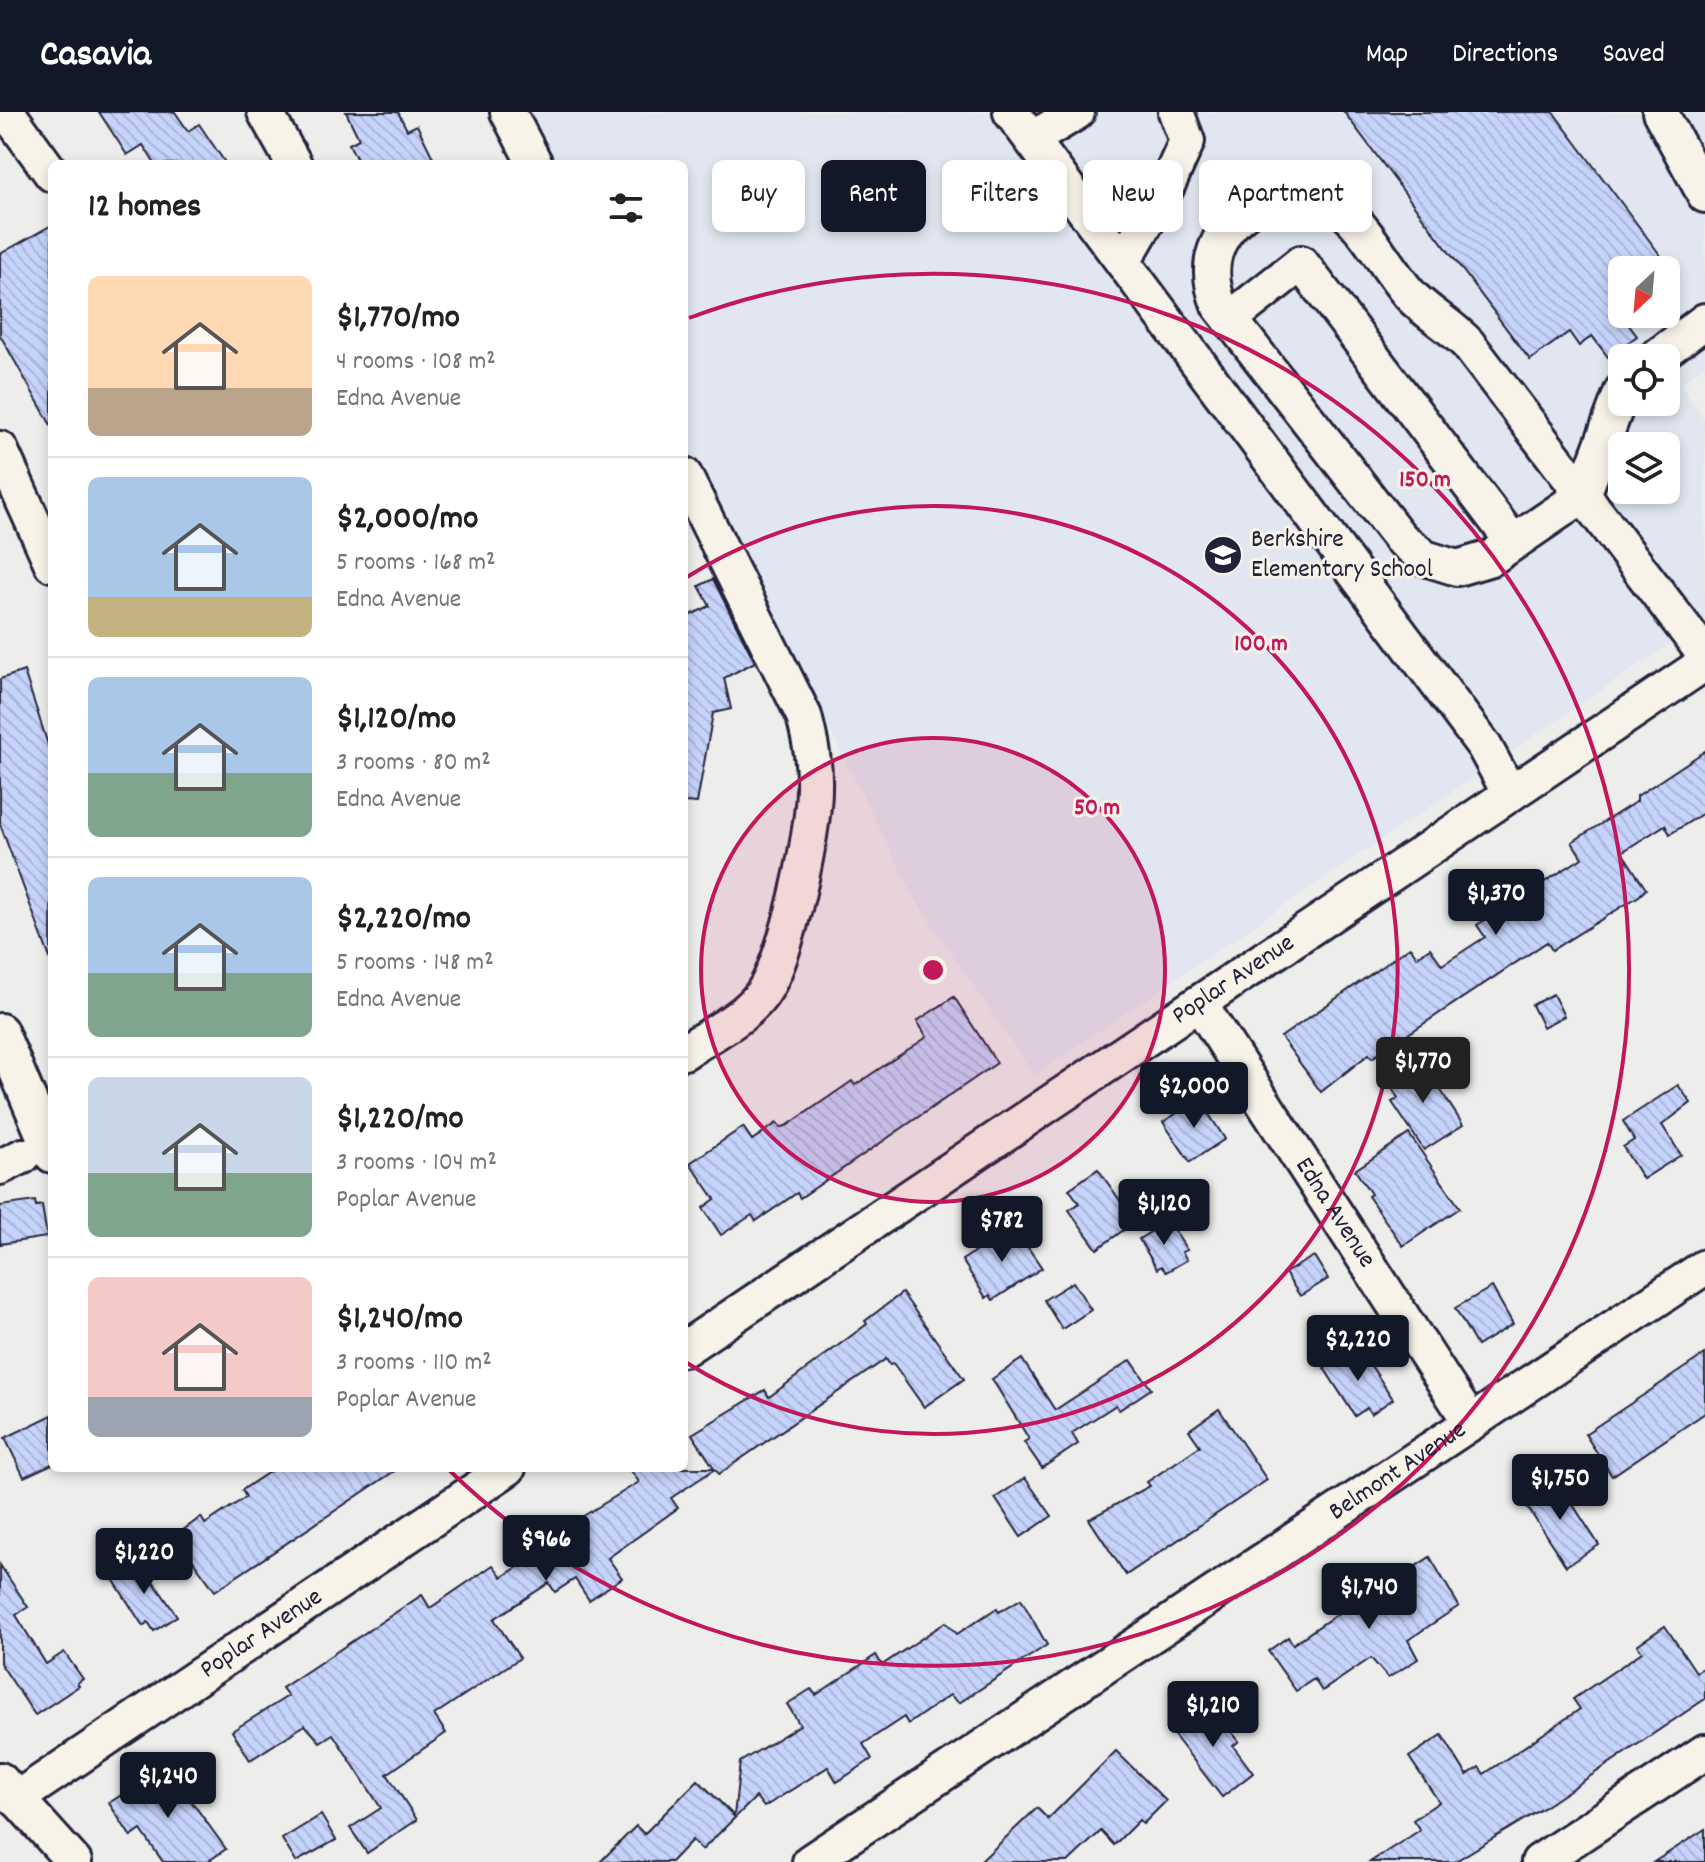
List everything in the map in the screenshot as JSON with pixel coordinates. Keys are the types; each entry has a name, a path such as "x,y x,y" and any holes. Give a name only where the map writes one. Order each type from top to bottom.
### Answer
{"street":[{"path":"7,112 48,168"},
{"path":"265,112 292,160"},
{"path":"508,112 533,160"},
{"path":"1011,112 1484,746 1510,794"},
{"path":"1032,139 1077,112"},
{"path":"1123,262 1166,188 1187,141 1176,112"},
{"path":"1660,112 1705,195"},
{"path":"1613,416 1583,495 1491,558 1457,568 1425,558 1400,538 1230,319 1211,285 1211,266 1225,232 1252,208 1273,195 1298,191 1320,194 1353,219 1413,297 1448,323 1468,344 1583,495 1705,655"},
{"path":"1230,319 1301,263 1513,542"},
{"path":"1674,344 1705,321"},
{"path":"0,449 48,555"},
{"path":"688,483 804,716 813,753 814,791 793,909 775,974 760,997 688,1049"},
{"name":"Poplar Avenue","path":"688,1346 1705,663"},
{"name":"Edna Avenue","path":"1199,1003 1471,1423"},
{"path":"0,1031 25,1160"},
{"name":"Belmont Avenue","path":"810,1862 1705,1267"},
{"name":"Poplar Avenue","path":"8,1789 495,1472"},
{"path":"1539,1862 1581,1851 1705,1752"},
{"path":"8,1789 74,1862"}],"shaded area":[{"name":"Berkshire Elementary School","path":"518,112 1705,112 1705,365 1680,383 1705,422 1705,620 1034,1075 917,902 688,450 688,160 542,160"}],"building":[{"path":"99,112 175,112 188,131 199,124 223,160 152,160 143,145 127,155"},
{"path":"346,112 398,112 407,130 417,125 434,160 357,160 349,144 359,139"},
{"path":"1344,112 1553,112 1661,256 1608,256 1608,328 1631,328 1637,336 1626,344 1608,344 1608,357 1592,336 1579,346 1569,332 1530,360"},
{"path":"48,227 48,420 0,335 0,254"},
{"path":"713,579 755,662 724,678 731,709 713,713 697,803 688,802 688,616 710,606 699,586"},
{"path":"24,671 48,745 48,953 0,824 0,679"},
{"path":"1705,751 1705,812 1670,834 1665,825 1622,852 1646,889 1639,896 1552,950 1547,942 1372,1058 1369,1054 1321,1092 1281,1037 1410,947 1417,957 1430,948 1442,965 1485,937 1477,925 1582,858 1572,842 1637,801 1637,796"},
{"path":"1553,994 1564,1016 1543,1027 1532,1005"},
{"path":"954,997 997,1063 800,1198 797,1193 756,1221 752,1215 721,1235 703,1208 715,1199 690,1163 743,1127 752,1140 777,1123 780,1128 788,1125 852,1081 855,1085 927,1037 917,1021"},
{"path":"1422,1061 1463,1125 1424,1150 1392,1102 1398,1098 1386,1079"},
{"path":"1678,1085 1691,1103 1662,1125 1681,1155 1643,1179 1623,1147 1634,1140 1623,1121"},
{"path":"1199,1099 1225,1139 1190,1162 1163,1122"},
{"path":"1409,1134 1460,1208 1403,1246 1368,1196 1371,1194 1355,1170"},
{"path":"1098,1169 1135,1222 1097,1249 1069,1210 1079,1203 1069,1189"},
{"path":"35,1201 36,1206 42,1205 47,1237 0,1244 0,1206"},
{"path":"1168,1221 1187,1250 1182,1252 1187,1260 1166,1272 1161,1266 1157,1269 1139,1239"},
{"path":"1014,1227 1042,1268 993,1300 990,1295 986,1298 962,1260"},
{"path":"1314,1256 1328,1279 1300,1296 1285,1273"},
{"path":"1073,1282 1091,1310 1062,1329 1044,1300"},
{"path":"1492,1287 1513,1324 1477,1346 1455,1308"},
{"path":"902,1293 964,1379 924,1407 893,1363 890,1365 886,1359 719,1474 715,1469 671,1498 678,1508 608,1558 622,1578 589,1600 575,1579 555,1592 549,1583 494,1619 520,1658 434,1715 446,1733 387,1774 417,1820 367,1853 350,1828 381,1808 333,1734 320,1742 305,1725 250,1760 232,1731 288,1696 282,1688 422,1595 430,1608 493,1565 502,1577 556,1543 554,1540 569,1529 567,1526 639,1482 632,1472 688,1472 688,1468 714,1468 692,1434 765,1390 769,1397 867,1324 865,1321"},
{"path":"1358,1346 1393,1399 1371,1414 1367,1408 1355,1416 1324,1368"},
{"path":"1705,1354 1705,1413 1612,1476 1585,1434"},
{"path":"1022,1359 1055,1410 1131,1360 1151,1389 1119,1410 1116,1405 1072,1433 1078,1444 1042,1468 1024,1442 1029,1439 992,1379"},
{"path":"1219,1409 1267,1480 1126,1575 1089,1519 1150,1486 1147,1482 1200,1446 1189,1430"},
{"path":"48,1417 48,1466 24,1477 5,1438"},
{"path":"269,1472 393,1472 215,1591 175,1536 201,1517 205,1524 246,1497 242,1490"},
{"path":"1555,1477 1599,1545 1566,1566 1522,1499"},
{"path":"1025,1478 1052,1516 1021,1537 995,1498"},
{"path":"1430,1557 1459,1606 1408,1640 1418,1659 1388,1678 1371,1658 1322,1691 1314,1679 1296,1691 1268,1651 1288,1637 1293,1644 1374,1589 1376,1592"},
{"path":"138,1559 177,1616 154,1631 148,1622 143,1626 111,1576"},
{"path":"0,1565 28,1607 16,1615 46,1664 64,1652 83,1679 77,1683 79,1686 35,1715 0,1663"},
{"path":"1021,1599 1047,1645 959,1703 950,1695 908,1724 904,1717 863,1744 872,1759 837,1782 828,1767 764,1807 756,1797 702,1850 692,1840 671,1862 600,1862 636,1826 644,1834 698,1780 734,1816 740,1762 800,1725 787,1704 811,1689 816,1695 876,1655 882,1665 946,1622 957,1634 997,1608 999,1612"},
{"path":"1665,1626 1696,1672 1705,1667 1705,1699 1543,1808 1454,1862 1370,1862 1420,1830 1413,1820 1439,1802 1409,1757 1442,1735 1467,1775 1479,1767 1484,1774 1580,1709 1573,1699 1642,1652 1637,1645"},
{"path":"1207,1702 1239,1741 1233,1746 1253,1773 1222,1797 1170,1730"},
{"path":"1116,1751 1166,1801 1143,1824 1139,1820 1114,1845 1101,1831 1068,1862 980,1862 1037,1808 1048,1819"},
{"path":"166,1766 226,1849 207,1862 163,1862 141,1830 131,1837 109,1803"},
{"path":"321,1815 336,1840 296,1862 282,1839"},
{"path":"1705,1829 1705,1862 1654,1862"}],"place":[{"name":"Berkshire Elementary School","path":"1223,555"}]}
